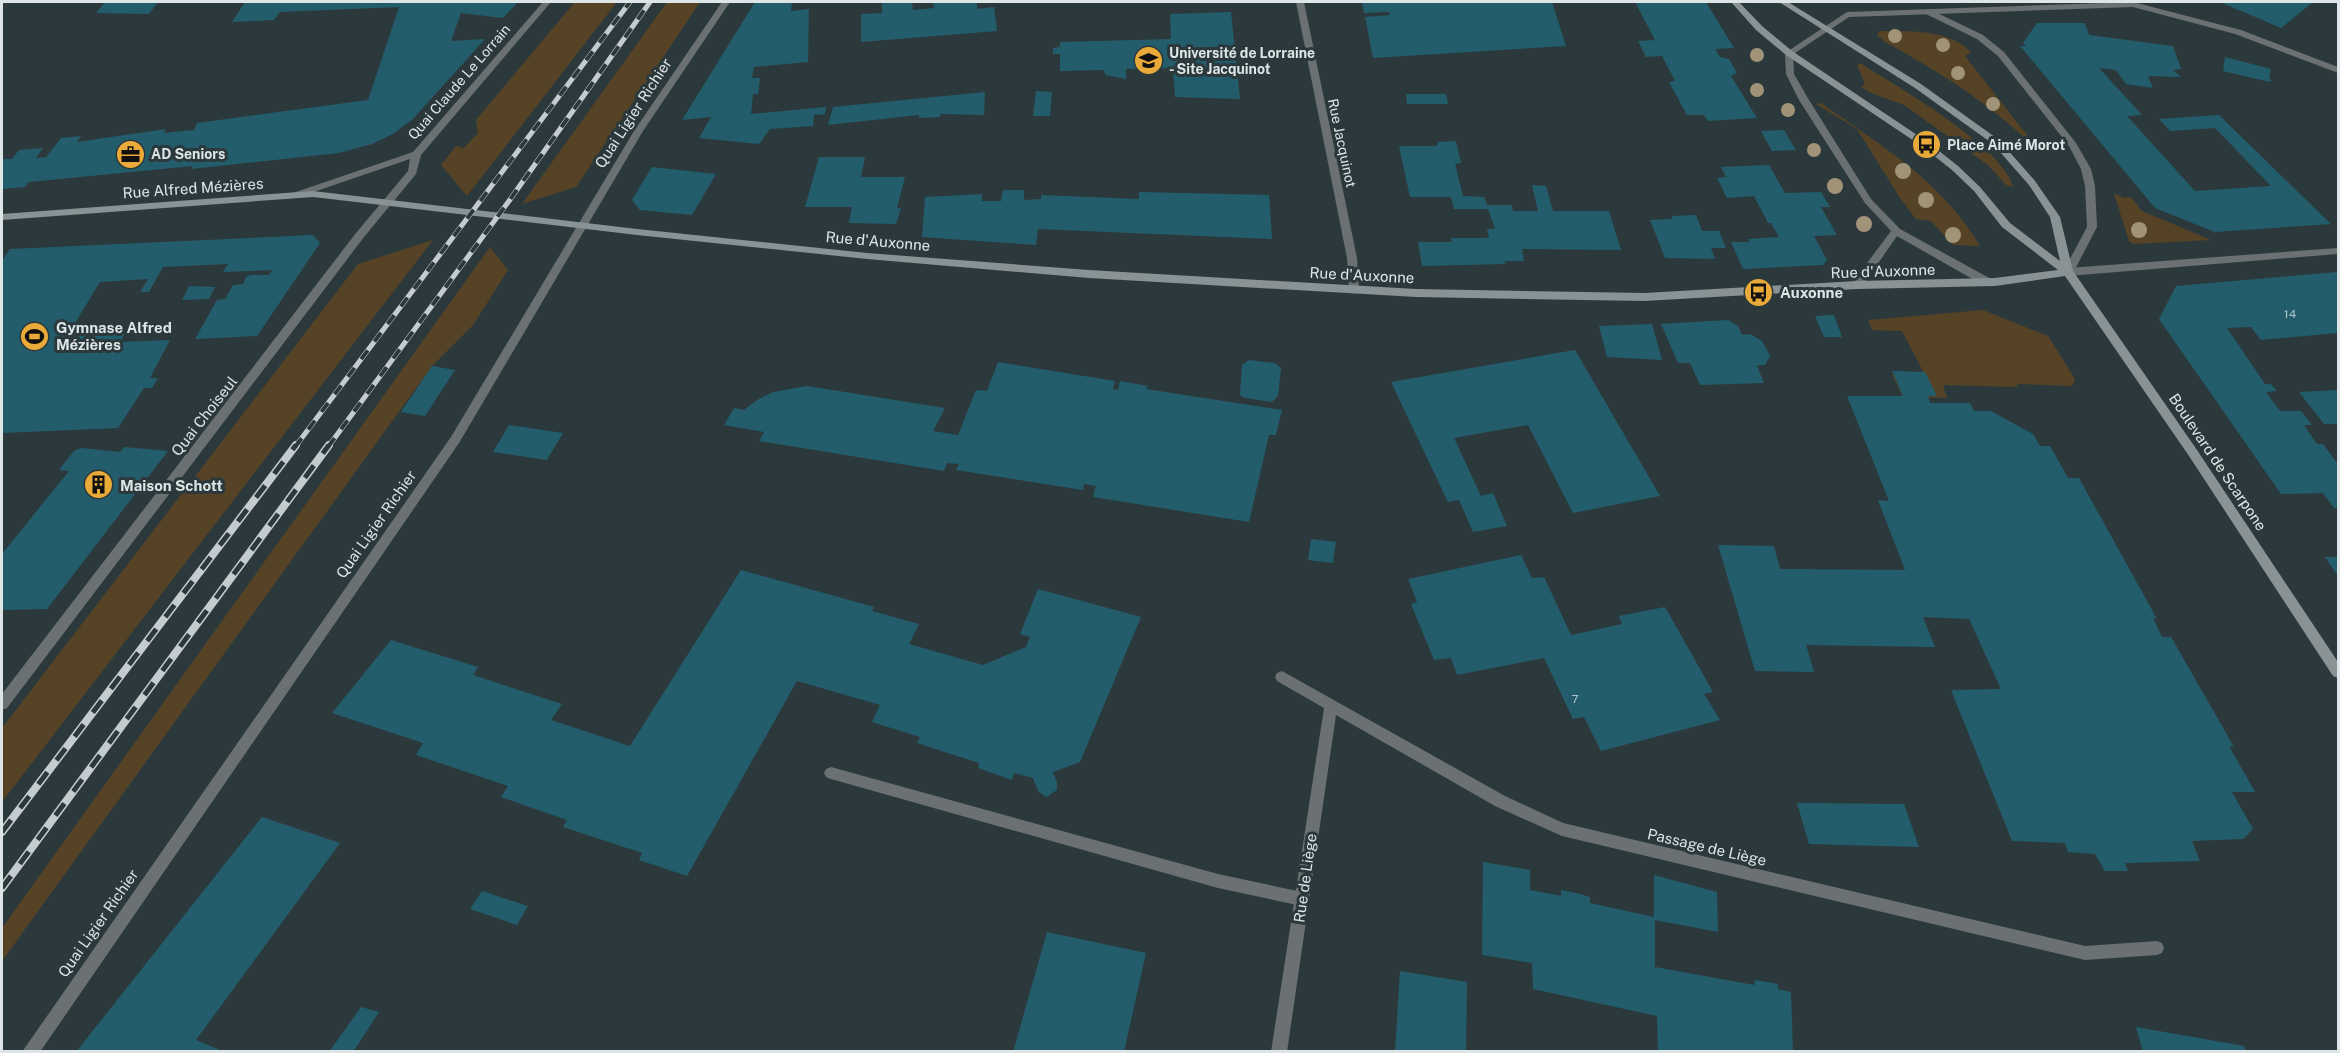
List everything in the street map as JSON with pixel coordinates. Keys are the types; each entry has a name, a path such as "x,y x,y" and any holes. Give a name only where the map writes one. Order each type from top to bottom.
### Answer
{"main road":[{"path":"1736,2 1759,28 1789,52 1926,145 1955,168 1977,189 2006,225 2068,272"},
{"path":"1783,2 1918,86 1996,142 2031,183 2055,218 2068,272"},
{"name":"Rue Alfred Mézières","path":"2,217 314,194 387,203"},
{"name":"Rue d'Auxonne","path":"387,203 867,256 1089,274 1354,290 1644,297 1857,285 1987,282 2068,272"},
{"name":"Boulevard de Scarpone","path":"2068,272 2193,453 2338,672"}],"street":[{"name":"Quai Claude Le Lorrain","path":"296,195 416,154 547,2"},
{"name":"Quai Ligier Richier","path":"30,1052 455,440 639,131 726,2"},
{"name":"Rue Jacquinot","path":"1300,2 1352,258 1354,290"},
{"path":"1987,282 1896,231 1868,201 1790,74 1789,52 1847,15 2132,3 2238,32 2338,70"},
{"path":"1929,12 1980,37 2001,54 2073,145 2086,169 2090,186 2092,228 2068,272"},
{"name":"Quai Claude Le Lorrain","path":"387,203 413,172 416,154"},
{"name":"Quai Choiseul","path":"2,704 387,203"},
{"path":"1857,285 1896,231"},
{"name":"Rue d'Auxonne","path":"2068,272 2338,251"},
{"name":"Passage de Liège","path":"1282,677 1500,801 1562,829 2085,953 2157,948"},
{"name":"Rue de Liège","path":"1279,1052 1331,704"},
{"path":"831,774 1218,881 1302,898"}],"shaded area":[{"path":"575,2 617,2 467,196 441,165 456,146 464,148 478,133 476,120"},
{"path":"667,2 700,2 576,187 522,204"},
{"path":"1880,31 1928,33 1962,44 1971,52 1965,56 2041,153 1986,105 1885,42 1877,35"},
{"path":"1860,63 1970,136 2005,171 2013,187 2006,185 1988,165 1904,105 1861,87 1865,84 1857,65"},
{"path":"1821,103 1887,149 1929,183 1965,223 1980,246 1953,245 1931,221 1916,219 1900,198 1857,129 1816,104"},
{"path":"2114,193 2124,198 2131,197 2142,211 2211,240 2133,244 2129,241"},
{"path":"433,240 2,802 2,728 358,264"},
{"path":"490,247 508,270 473,325 432,366 2,961 2,928"},
{"path":"1983,310 2048,336 2075,379 2072,386 1943,385 1947,398 1903,397 1892,374 1924,373 1902,331 1872,330 1868,320"}],"building":[{"path":"105,2 158,2 149,14 96,13"},
{"path":"245,2 518,2 503,18 461,13 451,41 485,39 413,119 393,134 372,144 339,153 191,169 193,166 29,182 25,187 2,189 2,159 12,159 19,150 43,148 36,158 46,157 61,138 81,136 77,142 166,129 164,133 194,130 197,123 368,100 399,7 280,12 274,20 232,22"},
{"path":"755,2 792,2 791,11 809,9 808,62 754,67 752,78 760,78 758,94 753,94 751,114 826,107 825,114 814,115 813,126 770,129 759,144 699,138 711,117 682,120"},
{"path":"912,2 913,10 934,8 933,2 977,2 977,9 994,7 997,31 861,42 861,14 882,13 882,3"},
{"path":"1362,2 1552,2 1566,46 1373,58 1365,17 1390,15 1389,12 1364,13"},
{"path":"1635,2 1706,2 1734,48 1715,49 1720,57 1729,59 1737,73 1731,76 1757,118 1708,121 1704,115 1687,115 1669,82 1675,81 1662,56 1646,57 1638,41 1655,40"},
{"path":"2220,2 2313,2 2281,28"},
{"name":"Université de Lorraine - Site Jacquinot","path":"1231,12 1240,99 1175,97 1173,68 1126,69 1126,79 1105,75 1104,70 1060,71 1060,54 1053,54 1053,48 1060,47 1060,42 1171,39 1170,14"},
{"path":"2037,23 2085,23 2089,35 2173,46 2181,69 2173,70 2181,77 2148,76 2153,88 2126,84 2116,70 2099,68 2142,115 2127,116 2195,191 2271,186 2215,128 2170,131 2159,119 2219,115 2331,224 2215,232 2155,208 2020,46 2026,46 2023,43"},
{"path":"2225,57 2271,69 2269,79 2272,80 2270,82 2223,71"},
{"path":"1036,91 1052,92 1050,116 1033,116"},
{"path":"985,92 984,115 940,114 940,117 919,118 919,115 828,125 833,107"},
{"path":"1406,94 1446,94 1448,104 1407,104"},
{"path":"1784,130 1796,150 1772,151 1761,131"},
{"path":"1456,141 1461,163 1455,164 1463,196 1484,197 1487,205 1512,205 1513,211 1538,211 1532,185 1546,186 1553,211 1609,211 1621,250 1522,249 1524,261 1504,261 1506,264 1422,266 1418,242 1452,242 1451,238 1489,238 1487,229 1495,229 1488,209 1454,209 1451,197 1410,197 1399,146 1437,146 1438,142"},
{"path":"819,157 865,157 861,177 905,177 897,208 901,208 896,224 849,223 852,207 805,207"},
{"path":"1769,165 1785,193 1821,192 1830,207 1821,207 1837,235 1814,236 1827,260 1823,265 1743,269 1731,242 1750,242 1748,239 1779,237 1771,223 1768,223 1754,196 1727,198 1717,178 1726,177 1721,167"},
{"path":"652,167 716,174 692,215 640,210 632,200"},
{"path":"1003,190 1024,190 1024,200 1041,199 1041,195 1139,199 1139,192 1269,195 1272,239 1038,229 1036,245 922,237 925,197 982,194 982,201 1001,201"},
{"path":"1696,215 1702,231 1719,231 1726,248 1711,248 1715,259 1665,258 1650,220"},
{"path":"313,235 320,243 257,336 195,339 217,300 225,299 233,285 243,284 246,277 251,275 269,275 272,270 223,272 228,264 163,267 149,292 140,292 148,279 100,282 71,330 128,328 120,342 170,340 150,378 158,378 152,388 144,388 118,428 2,433 2,261 10,249"},
{"path":"2338,272 2338,333 2261,340 2251,327 2227,328 2265,384 2271,384 2277,391 2266,392 2280,411 2301,411 2312,425 2304,425 2317,444 2323,444 2338,464 2338,508 2334,508 2323,493 2281,494 2159,319 2176,286"},
{"path":"189,286 215,287 209,299 182,300"},
{"path":"1834,315 1842,337 1824,337 1815,316"},
{"path":"1728,320 1738,326 1742,335 1750,334 1762,341 1770,356 1765,365 1757,365 1764,383 1700,385 1690,363 1678,363 1661,324"},
{"path":"1652,324 1662,360 1607,357 1599,326"},
{"path":"1575,350 1660,496 1573,513 1528,425 1454,438 1481,496 1493,493 1507,526 1473,532 1459,500 1448,502 1391,382"},
{"path":"1249,360 1275,363 1281,368 1278,396 1272,402 1245,398 1240,395 1242,365"},
{"path":"998,362 1115,381 1113,389 1118,390 1120,381 1148,386 1146,389 1282,410 1276,435 1269,435 1249,522 1093,497 1096,486 1084,484 1083,490 956,470 959,464 947,463 944,471 759,441 764,432 724,425 734,408 744,410 773,392 807,386 945,408 933,431 958,435 976,390 987,391"},
{"path":"432,366 455,370 425,416 401,412"},
{"path":"1892,371 1925,372 1937,396 1928,396 1930,403 1970,403 1974,411 1991,411 2033,434 2040,446 2050,446 2068,478 2079,478 2157,619 2153,618 2162,637 2171,637 2234,747 2229,746 2255,792 2232,792 2253,829 2243,839 2192,841 2200,861 2125,863 2128,871 2105,871 2095,854 2068,852 2065,843 2012,841 1951,690 2001,689 1969,619 1923,617 1935,647 1806,645 1814,672 1755,671 1718,545 1774,546 1780,569 1905,570 1878,500 1889,501 1847,396 1903,396"},
{"path":"2338,390 2338,424 2324,424 2299,392"},
{"path":"509,425 563,433 547,460 493,452"},
{"path":"124,447 168,451 47,609 2,610 2,554 69,471 59,470 74,451 81,448 120,452"},
{"path":"1311,539 1336,542 1333,563 1308,560"},
{"path":"1521,555 1532,578 1544,577 1571,635 1622,624 1619,616 1665,607 1713,692 1704,694 1720,720 1601,751 1584,717 1573,719 1544,658 1457,675 1451,658 1434,660 1411,604 1417,602 1408,579"},
{"path":"2325,557 2338,557 2338,576"},
{"path":"741,570 874,607 872,611 919,624 909,644 983,665 1026,647 1030,637 1020,634 1038,589 1141,617 1080,762 1053,772 1057,790 1046,797 1038,791 1033,778 1014,773 1012,780 978,768 979,763 917,743 920,737 872,722 880,705 797,681 687,876 639,860 642,853 563,827 567,820 501,797 508,786 416,755 423,743 332,713 391,640 478,667 473,675 562,704 551,720 630,746"},
{"path":"1797,803 1904,804 1919,847 1809,844"},
{"path":"262,817 340,843 196,1040 225,1052 76,1052"},
{"path":"1483,862 1530,870 1530,890 1561,896 1561,890 1580,894 1590,897 1590,903 1654,917 1654,875 1717,892 1718,932 1655,920 1655,967 1754,985 1755,980 1778,984 1778,989 1791,992 1793,1052 1658,1052 1657,1016 1533,989 1532,963 1482,955"},
{"path":"482,891 528,906 517,925 470,909"},
{"path":"1047,932 1146,953 1124,1052 1013,1052"},
{"path":"1400,971 1467,982 1466,1052 1395,1052"},
{"path":"361,1007 379,1012 353,1052 329,1052"},
{"path":"2136,1027 2244,1046 2246,1052 2143,1052"}],"railway":[{"path":"295,447 630,2"},
{"path":"328,447 509,201 650,2"},
{"path":"2,832 296,445"},
{"path":"2,888 329,445"}],"place":[{"name":"Université de Lorraine - Site Jacquinot","path":"1148,61"},
{"name":"Place Aimé Morot","path":"1926,145"},
{"name":"AD Seniors","path":"130,154"},
{"name":"Auxonne","path":"1759,292"},
{"name":"Gymnase Alfred Mézières","path":"35,336"},
{"name":"Maison Schott","path":"99,485"}]}
